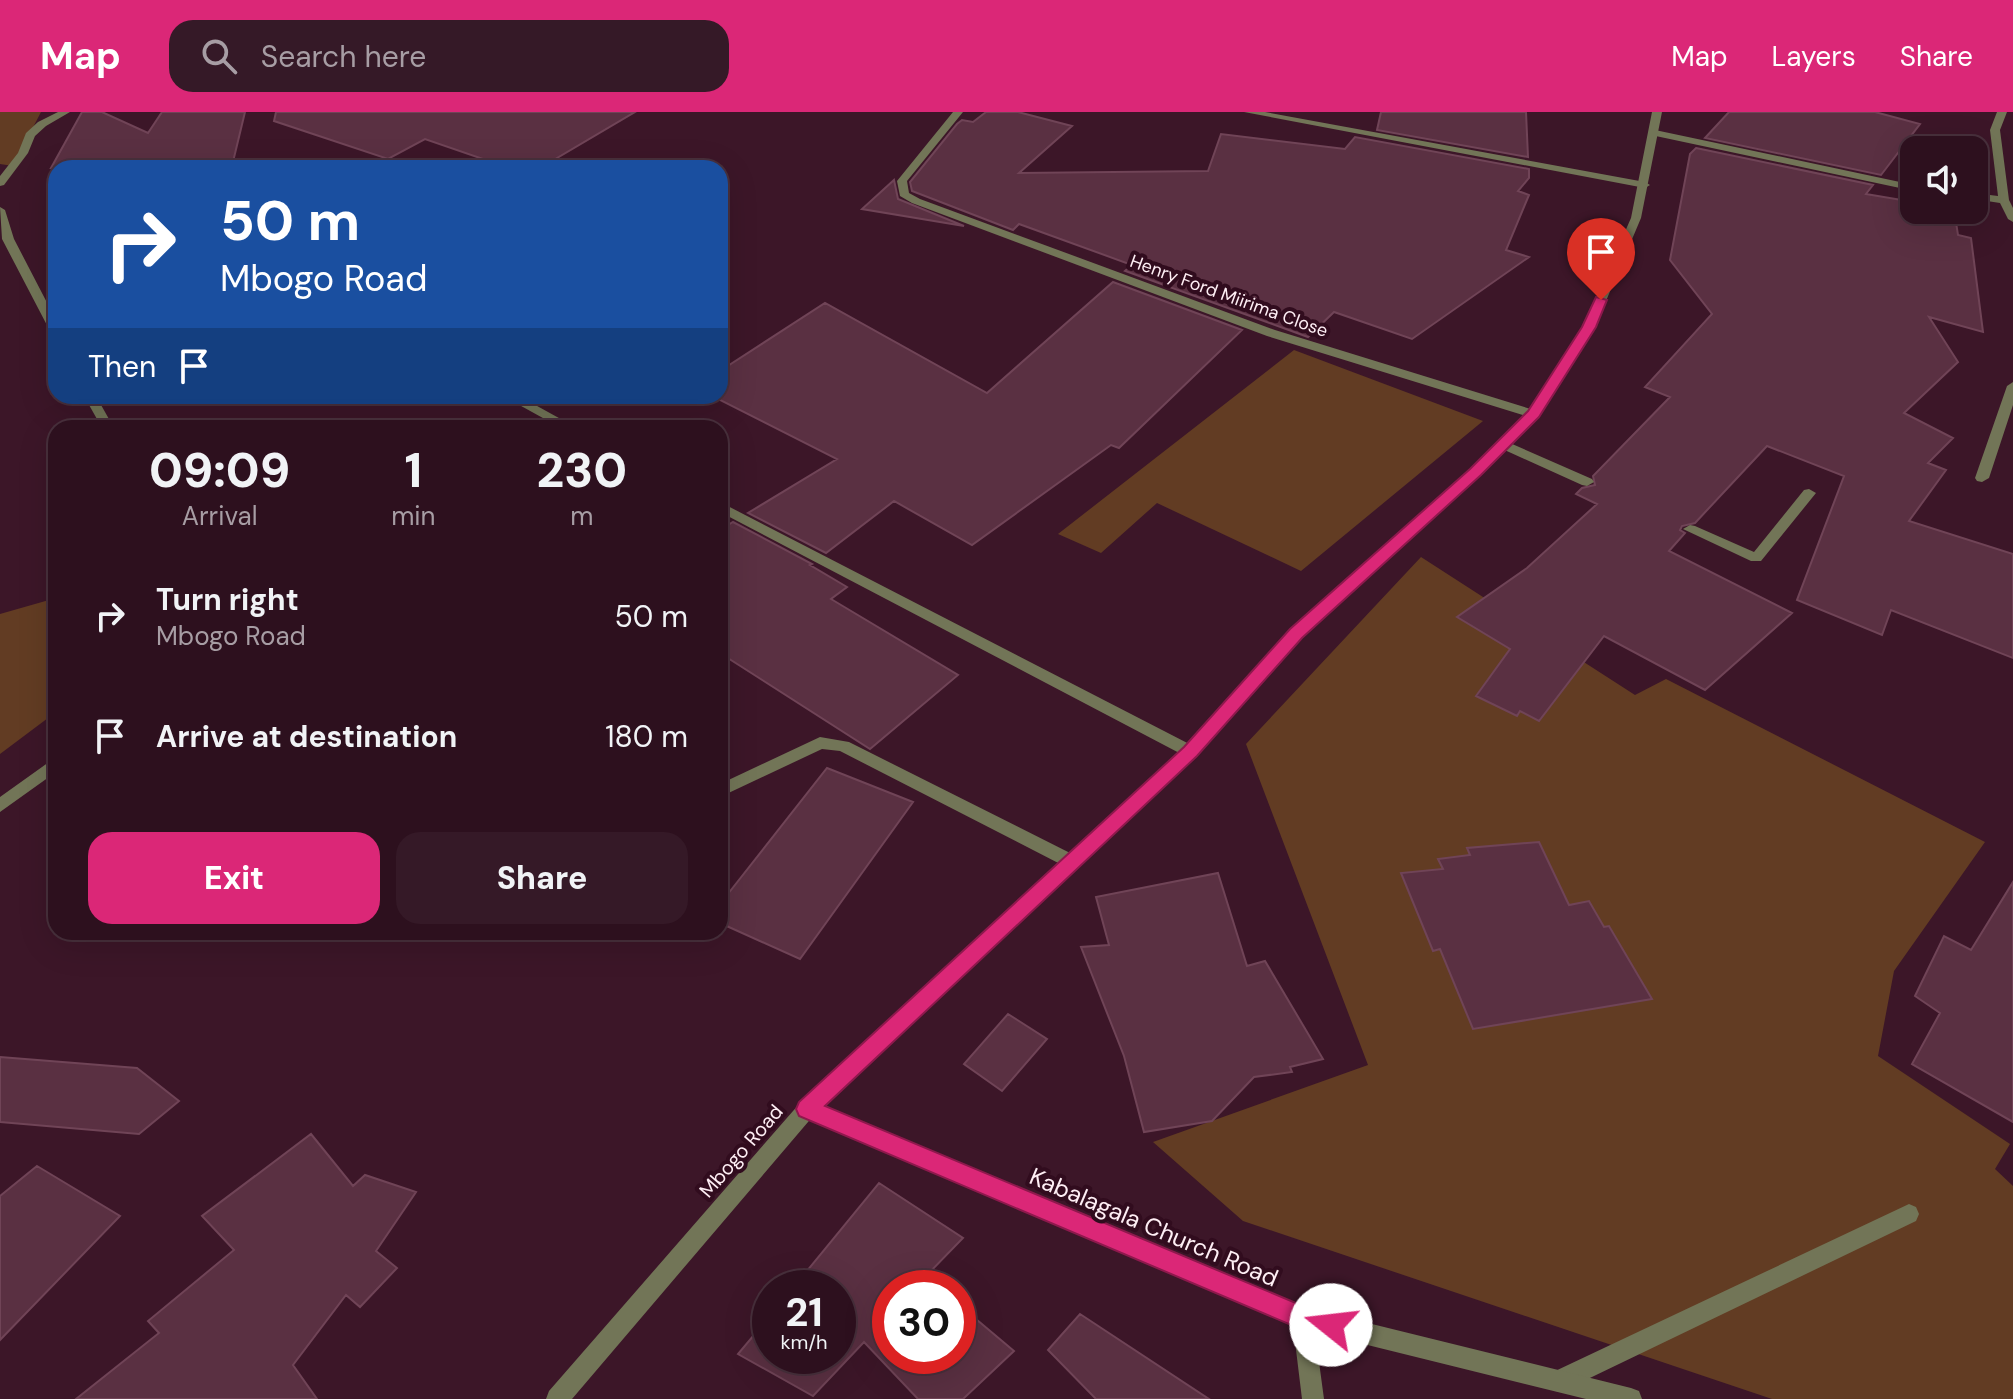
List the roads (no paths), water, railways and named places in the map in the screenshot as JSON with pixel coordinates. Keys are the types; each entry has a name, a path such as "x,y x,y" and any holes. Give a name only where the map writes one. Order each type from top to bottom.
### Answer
{"street":[{"path":"0,183 23,153 30,135 42,124 65,112"},
{"name":"Henry Ford Miirima Close","path":"958,112 902,181 904,194 916,201 1271,333 1533,414"},
{"path":"1249,112 1645,185"},
{"name":"Mbogo Road","path":"557,1399 807,1109 1191,752 1296,634 1533,414 1589,327 1636,218 1645,185 1657,112"},
{"path":"2002,112 1995,130 2004,200 2013,219"},
{"path":"1655,133 1900,185"},
{"path":"1988,198 2004,200"},
{"path":"0,210 8,239 48,316"},
{"path":"1982,478 2013,386"},
{"path":"524,404 556,420"},
{"path":"1503,444 1587,482"},
{"path":"1690,529 1756,558 1809,493"},
{"path":"728,510 1191,752"},
{"path":"728,787 820,743 843,746 1072,862"},
{"path":"0,806 48,769"},
{"name":"Kabalagala Church Road","path":"807,1109 1303,1318 1631,1399"},
{"path":"1559,1381 1909,1214"},
{"path":"1303,1318 1313,1399"}]}
